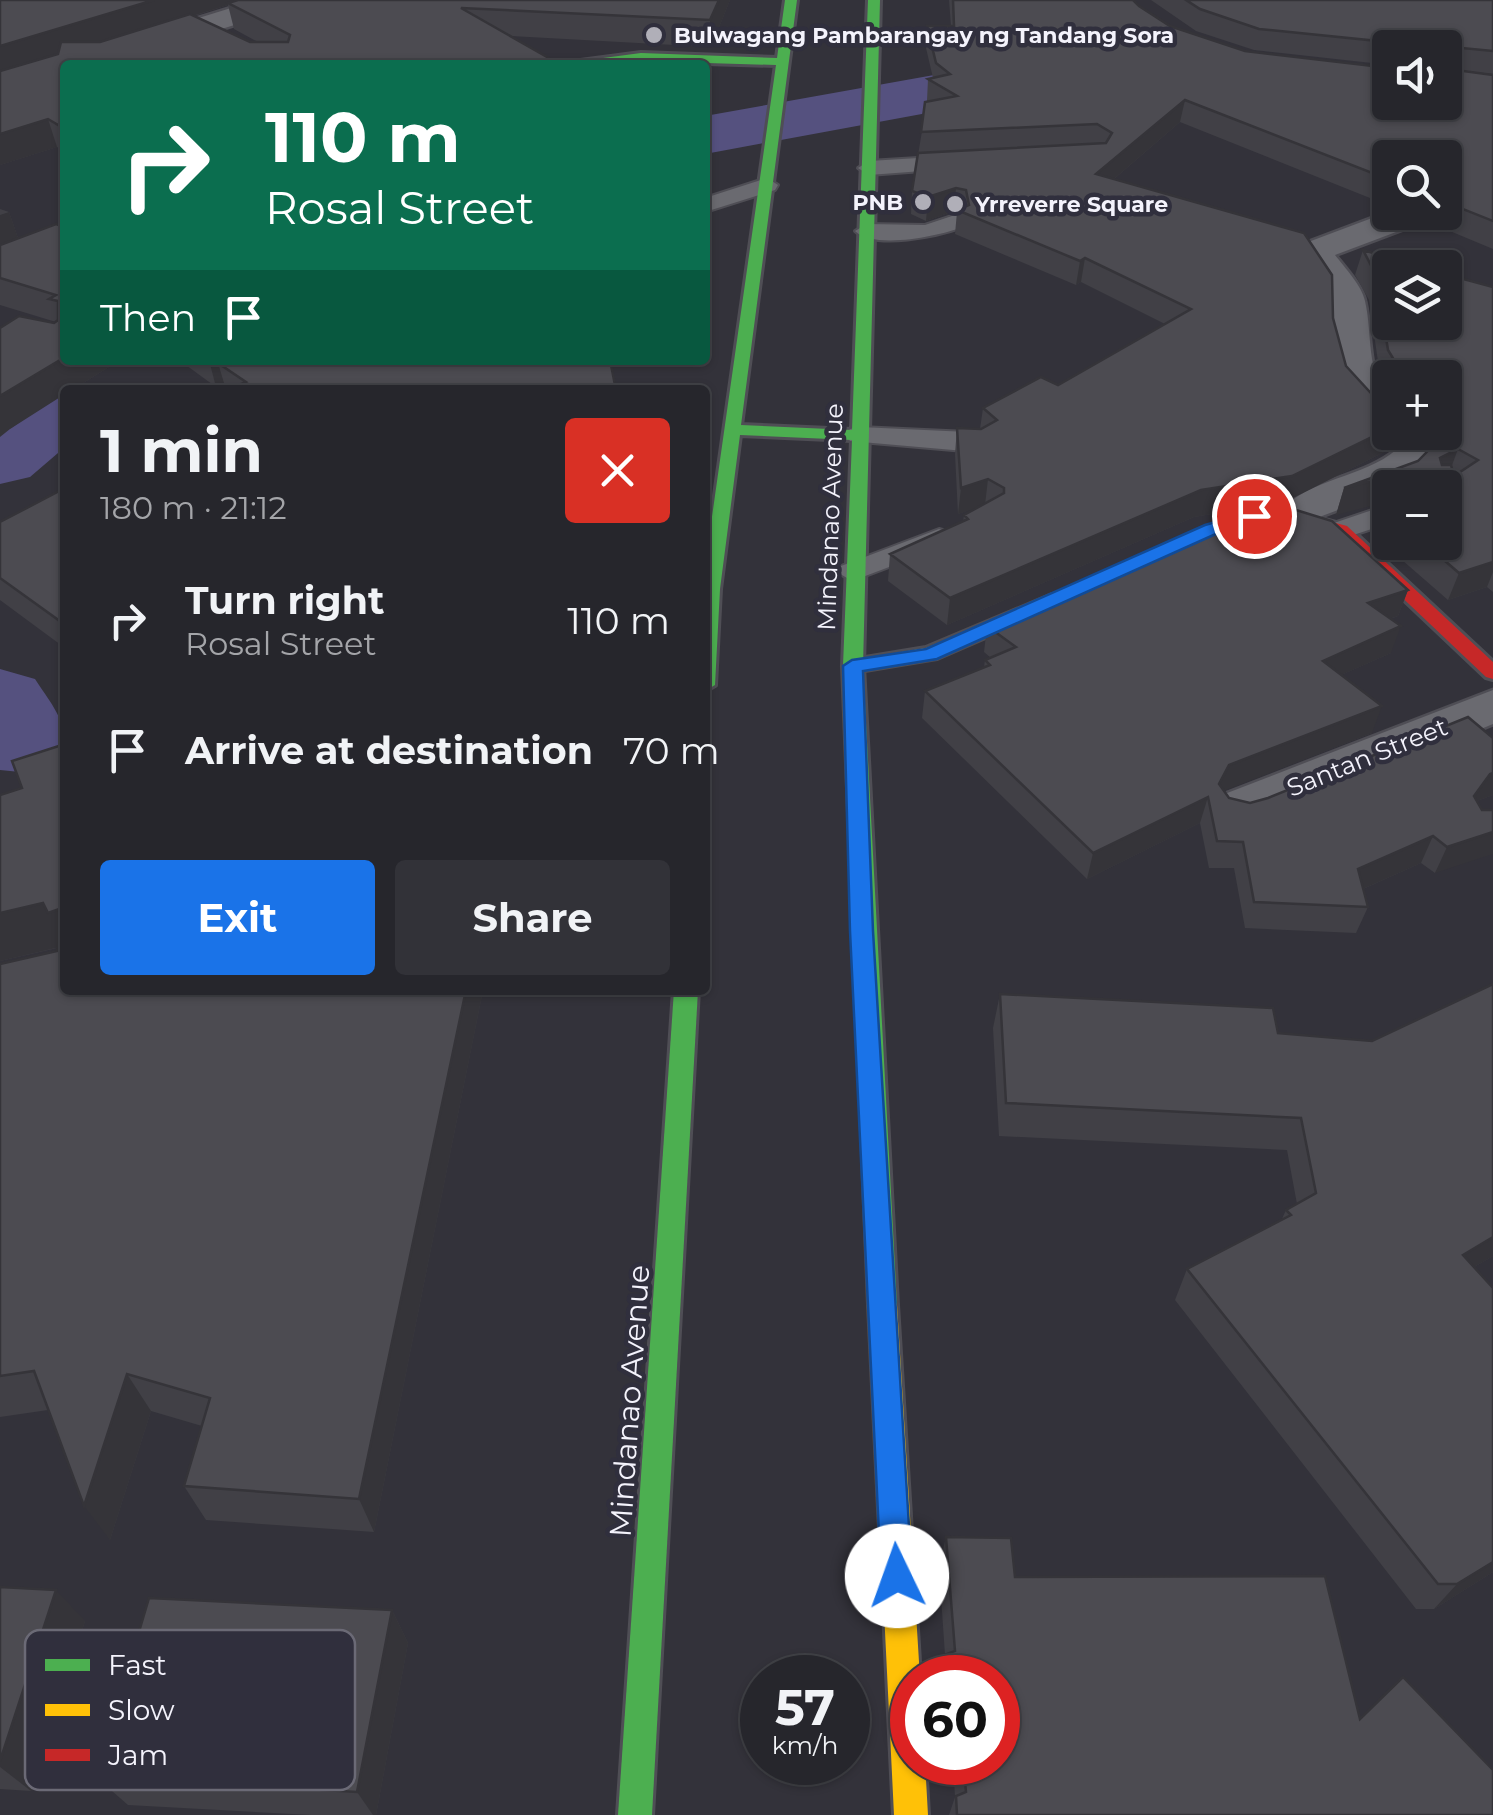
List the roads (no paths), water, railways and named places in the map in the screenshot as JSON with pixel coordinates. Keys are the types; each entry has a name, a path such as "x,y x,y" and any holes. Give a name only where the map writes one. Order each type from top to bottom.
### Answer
{"main road":[{"path":"710,604 791,0"},
{"name":"Mindanao Avenue","path":"874,0 852,572 852,666 862,931 910,1815"},
{"path":"616,60 784,62"},
{"path":"732,430 860,436"},
{"path":"1283,516 1340,530 1491,704"},
{"path":"852,666 930,654 1066,594"},
{"name":"Mindanao Avenue","path":"634,1815 686,995"}],"street":[{"path":"92,60 199,27 236,6 285,0"},
{"path":"199,27 231,42"},
{"path":"1372,230 1315,251 1347,298 1349,343 1361,390 1372,403"},
{"path":"1283,516 1392,475 1417,450"},
{"name":"Santan Street","path":"1240,808 1491,704"}],"lane":[{"path":"870,168 994,160"},
{"path":"710,204 767,185"},
{"path":"867,231 928,232 956,222"},
{"path":"860,436 968,440 976,444"},
{"path":"1340,530 1372,519"},
{"path":"852,572 958,530"}],"waterway":[{"path":"710,134 1035,75 1077,76"},
{"path":"0,459 60,409"},
{"path":"0,702 20,738 0,736"}],"place":[{"name":"Bulwagang Pambarangay ng Tandang Sora","path":"654,35"},
{"name":"PNB","path":"923,202"},
{"name":"Yrreverre Square","path":"955,204"}]}
